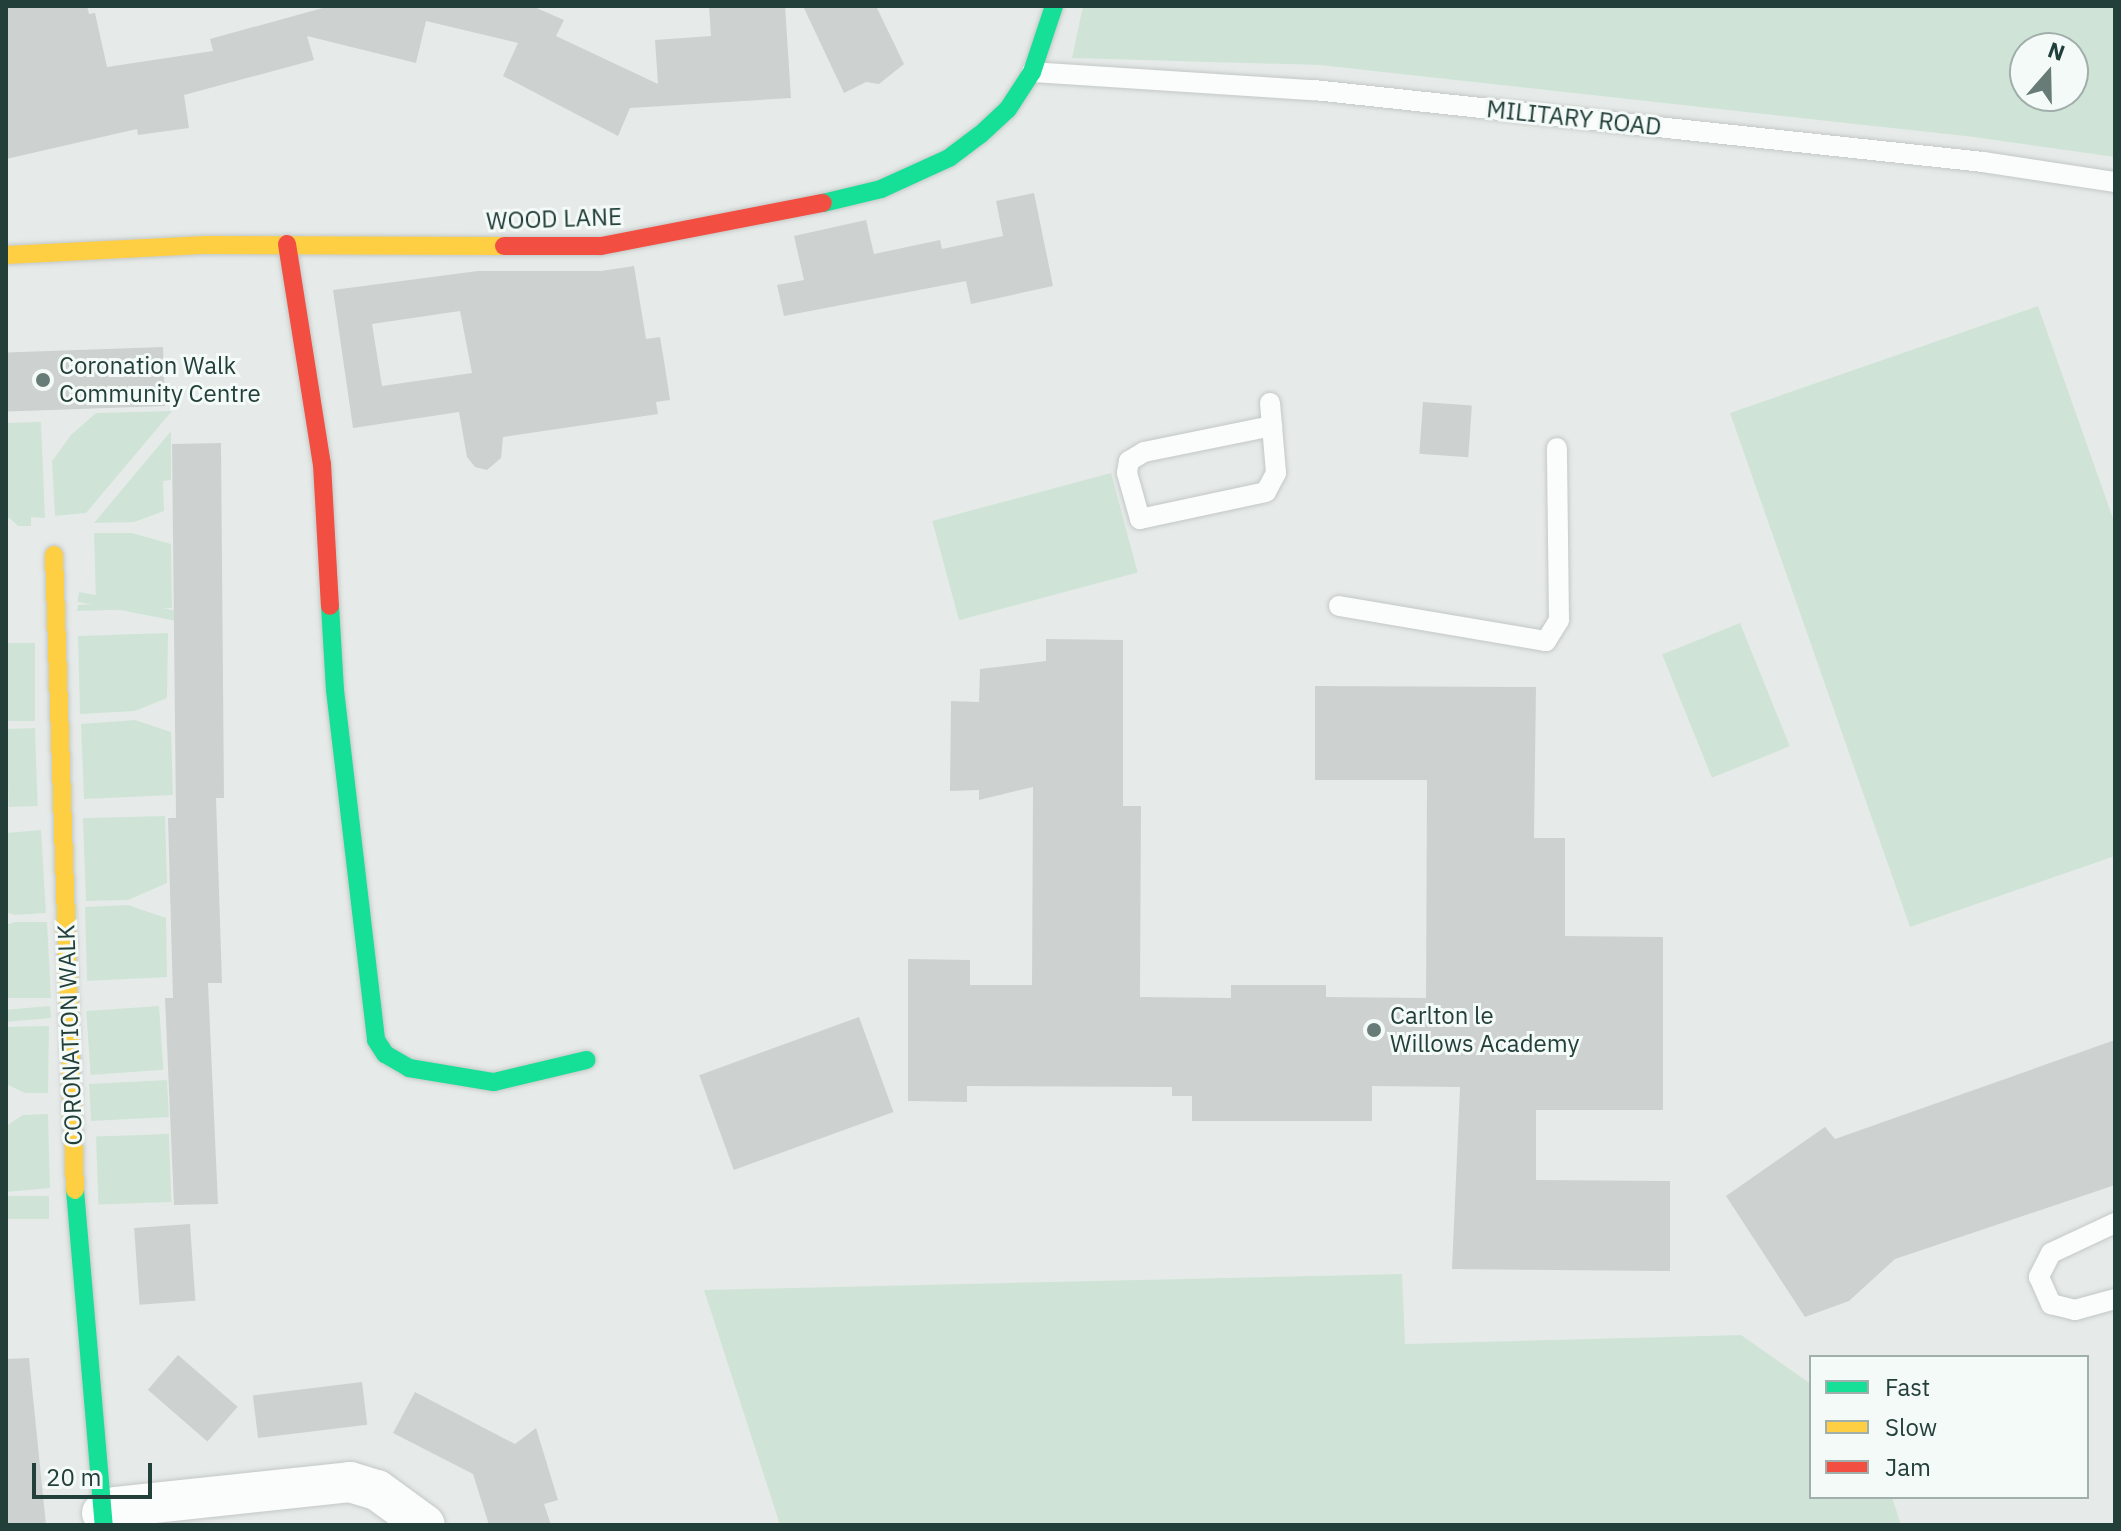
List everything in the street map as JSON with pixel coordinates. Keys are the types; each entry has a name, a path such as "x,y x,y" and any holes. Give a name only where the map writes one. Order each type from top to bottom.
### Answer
{"street":[{"name":"WOOD LANE","path":"6,255 287,244 601,246 775,215 881,189 949,158 1008,109 1032,72 1054,6"},
{"path":"287,244 322,464 335,690 376,1040 385,1054 409,1068 494,1082 586,1060"},
{"name":"CORONATION WALK","path":"54,555 76,1223 103,1519"},
{"name":"CORONATION WALK","path":"103,1519 116,1507 350,1482 377,1490 425,1525"}],"lane":[{"name":"MILITARY ROAD","path":"1032,72 1314,90 1967,160 2115,182"},
{"path":"1270,403 1272,426 1276,473 1266,492 1140,519 1127,473 1129,461 1144,452 1272,426"},
{"path":"1339,606 1546,641 1559,620 1557,448"},
{"path":"2115,1223 2051,1253 2039,1277 2051,1304 2075,1310 2115,1299"}],"green space":[{"path":"1083,6 2115,6 2115,157 1974,137 1320,65 1072,58"},
{"path":"2038,306 2115,524 2115,856 1910,927 1730,413"},
{"path":"172,411 86,513 55,516 52,461 71,435 96,413"},
{"path":"41,422 45,518 31,517 31,526 18,526 6,515 6,423"},
{"path":"171,431 171,480 163,481 164,511 134,522 94,523"},
{"path":"1111,473 1138,572 959,620 932,521"},
{"path":"94,533 132,533 171,544 172,608 77,611 78,605 96,604"},
{"path":"79,592 198,615 196,625 77,602"},
{"path":"1740,623 1790,746 1712,778 1662,654"},
{"path":"168,633 167,698 135,711 80,714 78,636"},
{"path":"6,643 35,643 35,721 6,721"},
{"path":"135,720 171,732 173,795 84,799 81,724"},
{"path":"35,728 38,806 9,807 6,729"},
{"path":"165,816 167,883 128,900 86,901 83,818"},
{"path":"41,830 46,913 15,915 6,912 6,833"},
{"path":"128,905 166,918 167,977 87,981 85,907"},
{"path":"47,922 51,998 6,998 6,925"},
{"path":"50,1006 51,1018 7,1022 6,1010"},
{"path":"159,1006 163,1070 91,1075 86,1011"},
{"path":"49,1026 48,1093 25,1093 6,1084 6,1027"},
{"path":"167,1080 169,1117 91,1121 89,1084"},
{"path":"48,1114 50,1188 6,1192 6,1126 23,1115"},
{"path":"169,1134 171,1202 98,1205 96,1137"},
{"path":"6,1196 49,1196 49,1219 6,1219"},
{"path":"1402,1274 1405,1344 1741,1335 1809,1383 1809,1499 1893,1499 1901,1525 780,1525 704,1290"}],"building":[{"path":"6,6 87,6 89,14 95,13 107,67 213,51 210,39 330,6 532,6 564,20 556,36 658,84 655,40 711,36 709,6 785,6 791,98 630,108 618,136 503,76 518,43 426,21 416,63 307,36 314,60 184,95 189,128 138,135 137,129 6,159"},
{"path":"803,6 876,6 904,64 879,84 866,82 844,93"},
{"path":"1034,193 1053,286 971,304 966,281 784,316 777,285 804,280 794,236 866,220 874,254 940,240 942,249 1003,236 996,201"},
{"path":"634,266 646,339 660,337 665,367 670,400 656,402 658,414 503,437 501,458 487,470 475,467 467,457 459,412 353,428 333,290 478,271 601,271","holes":["460,311 472,373 382,386 372,324"]},
{"path":"163,347 165,406 8,411 6,352"},
{"path":"1423,402 1472,405 1468,457 1419,454"},
{"path":"221,443 224,798 216,798 222,983 208,983 218,1204 174,1205 165,998 173,998 168,818 176,818 172,444"},
{"path":"1046,639 1123,640 1123,806 1141,806 1140,997 1231,998 1231,985 1326,985 1326,997 1426,998 1427,780 1315,780 1315,686 1536,687 1534,838 1565,838 1565,936 1663,937 1663,1110 1536,1110 1536,1180 1670,1181 1670,1271 1452,1269 1460,1087 1372,1086 1372,1121 1192,1121 1192,1096 1172,1096 1172,1087 967,1086 967,1102 908,1101 908,959 970,960 970,985 1032,985 1033,787 979,800 979,790 950,791 951,701 979,702 980,669 1046,661"},
{"path":"859,1017 894,1112 734,1170 699,1075"},
{"path":"2115,1040 2115,1185 1895,1259 1849,1301 1805,1317 1726,1196 1825,1127 1835,1139"},
{"path":"190,1224 195,1301 140,1305 134,1228"},
{"path":"178,1355 238,1407 207,1442 148,1390"},
{"path":"29,1358 46,1525 6,1525 6,1359"},
{"path":"362,1382 367,1425 258,1438 253,1395"},
{"path":"415,1392 515,1444 536,1428 558,1500 544,1504 551,1525 489,1525 473,1474 393,1433"}],"traffic: fast":[{"path":"823,203 881,189 949,158 980,135 1008,109 1032,72 1054,6"},
{"path":"330,606 335,690 376,1040 385,1054 409,1068 494,1082 586,1060"},
{"path":"75,1190 104,1525"}],"traffic: slow":[{"path":"6,255 206,245 504,246"},
{"path":"54,555 75,1190"}],"traffic: jam":[{"path":"504,246 601,246 823,203"},
{"path":"287,244 322,464 330,606"}],"place":[{"name":"Coronation Walk Community Centre","path":"43,380"},
{"name":"Carlton le Willows Academy","path":"1374,1030"}]}
